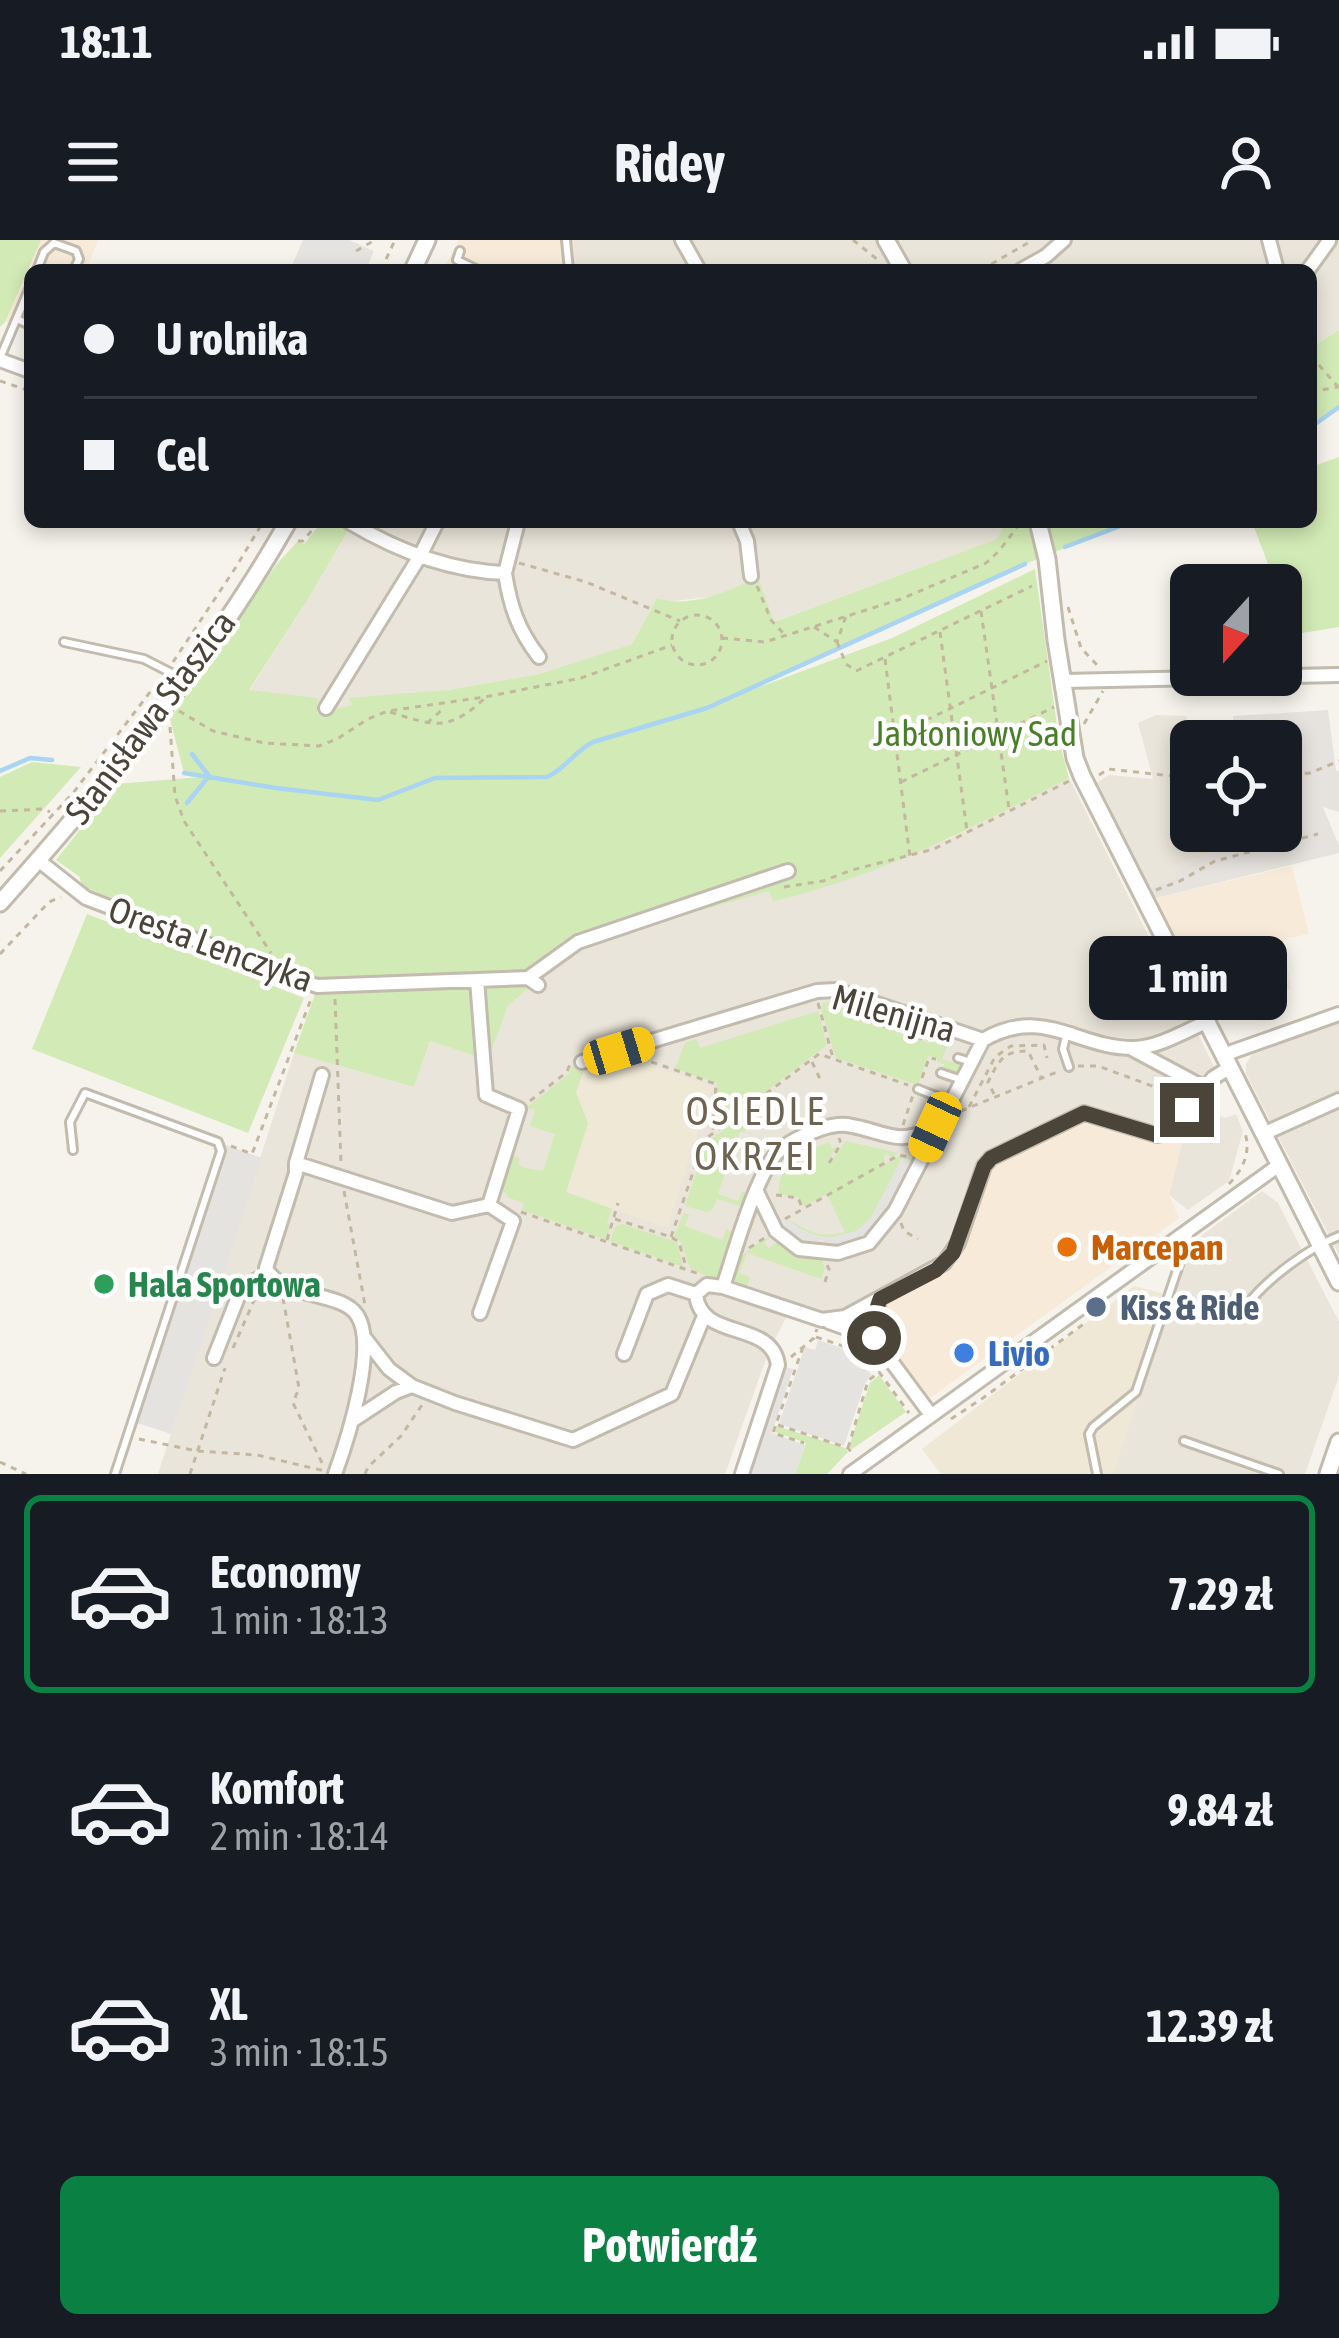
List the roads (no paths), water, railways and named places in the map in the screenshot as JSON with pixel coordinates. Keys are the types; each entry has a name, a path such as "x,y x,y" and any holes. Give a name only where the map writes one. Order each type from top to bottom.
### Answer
{"street":[{"path":"1032,264 1064,240"},
{"name":"Stanisława Staszica","path":"0,903 137,745 235,607 284,528"},
{"path":"362,528 420,556 464,570 506,566"},
{"path":"326,708 434,528"},
{"path":"516,528 506,566 514,616 539,657"},
{"path":"742,528 751,576"},
{"path":"1039,528 1076,758 1090,796 1339,1282"},
{"path":"1063,681 1339,675"},
{"name":"Oresta Lenczyka","path":"38,860 86,898 276,972 334,987 533,981 578,942 788,871"},
{"path":"477,980 486,1095 519,1109 489,1205"},
{"name":"Milenijna","path":"582,1062 819,999 836,990 983,1040 1000,1030 1051,1028 1130,1048 1205,1088"},
{"path":"821,1319 845,1317 936,1270 953,1253 991,1158 1084,1113 1164,1135 1226,1062 1339,1014"},
{"path":"1130,1048 1147,1046 1206,1022"},
{"path":"757,1192 775,1228 799,1249 838,1253 869,1244 895,1210 962,1080 965,1060 983,1040"},
{"path":"266,1276 322,1075"},
{"path":"1260,1128 1339,1100"},
{"path":"724,1287 757,1192 775,1155 792,1141 834,1125 899,1138 918,1136 935,1127"},
{"path":"296,1163 452,1213 489,1205 513,1221 480,1313"},
{"path":"850,1474 1279,1165"},
{"path":"219,1363 238,1298 249,1283 266,1276 350,1308 364,1337 389,1369 412,1386 573,1440 672,1394 704,1316"},
{"path":"623,1354 647,1294 668,1285 724,1287 874,1338"},
{"path":"702,1289 698,1306 704,1316 766,1341 778,1357 744,1467 730,1474"},
{"path":"880,1299 872,1323 874,1338 932,1414"},
{"path":"332,1473 355,1419 364,1337"},
{"path":"355,1419 412,1386"},
{"path":"1328,1474 1339,1442"}],"lane":[{"path":"39,264 54,243 76,251 77,264"},
{"path":"460,251 457,260 465,264"},
{"path":"0,359 24,302"},
{"path":"17,319 24,322"},
{"path":"64,642 144,659 184,680"},
{"path":"1067,1032 1063,1049 1070,1066"},
{"path":"941,1073 962,1080"},
{"path":"918,1088 951,1102"},
{"path":"74,1150 70,1122 86,1094 218,1142 221,1150 115,1474"},
{"path":"1097,1474 1089,1434 1136,1392 1191,1228"},
{"path":"1248,1304 1320,1245 1339,1236"},
{"path":"1184,1441 1279,1474"}],"waterway":[{"path":"1317,423 1339,407"},
{"path":"1065,547 1115,528"},
{"path":"184,773 378,800 435,778 547,777 593,742 707,708 1025,564"},
{"path":"187,803 209,776 192,754"},
{"path":"0,771 30,758 52,760"}],"place":[{"name":"Marcepan","path":"1067,1247"},
{"name":"Hala Sportowa","path":"104,1284"},
{"name":"Kiss & Ride","path":"1096,1307"},
{"name":"Livio","path":"964,1353"}],"district":[{"name":"OSIEDLE OKRZEI","path":"756,1134"}],"park label":[{"name":"Jabłoniowy Sad","path":"975,733"}]}
